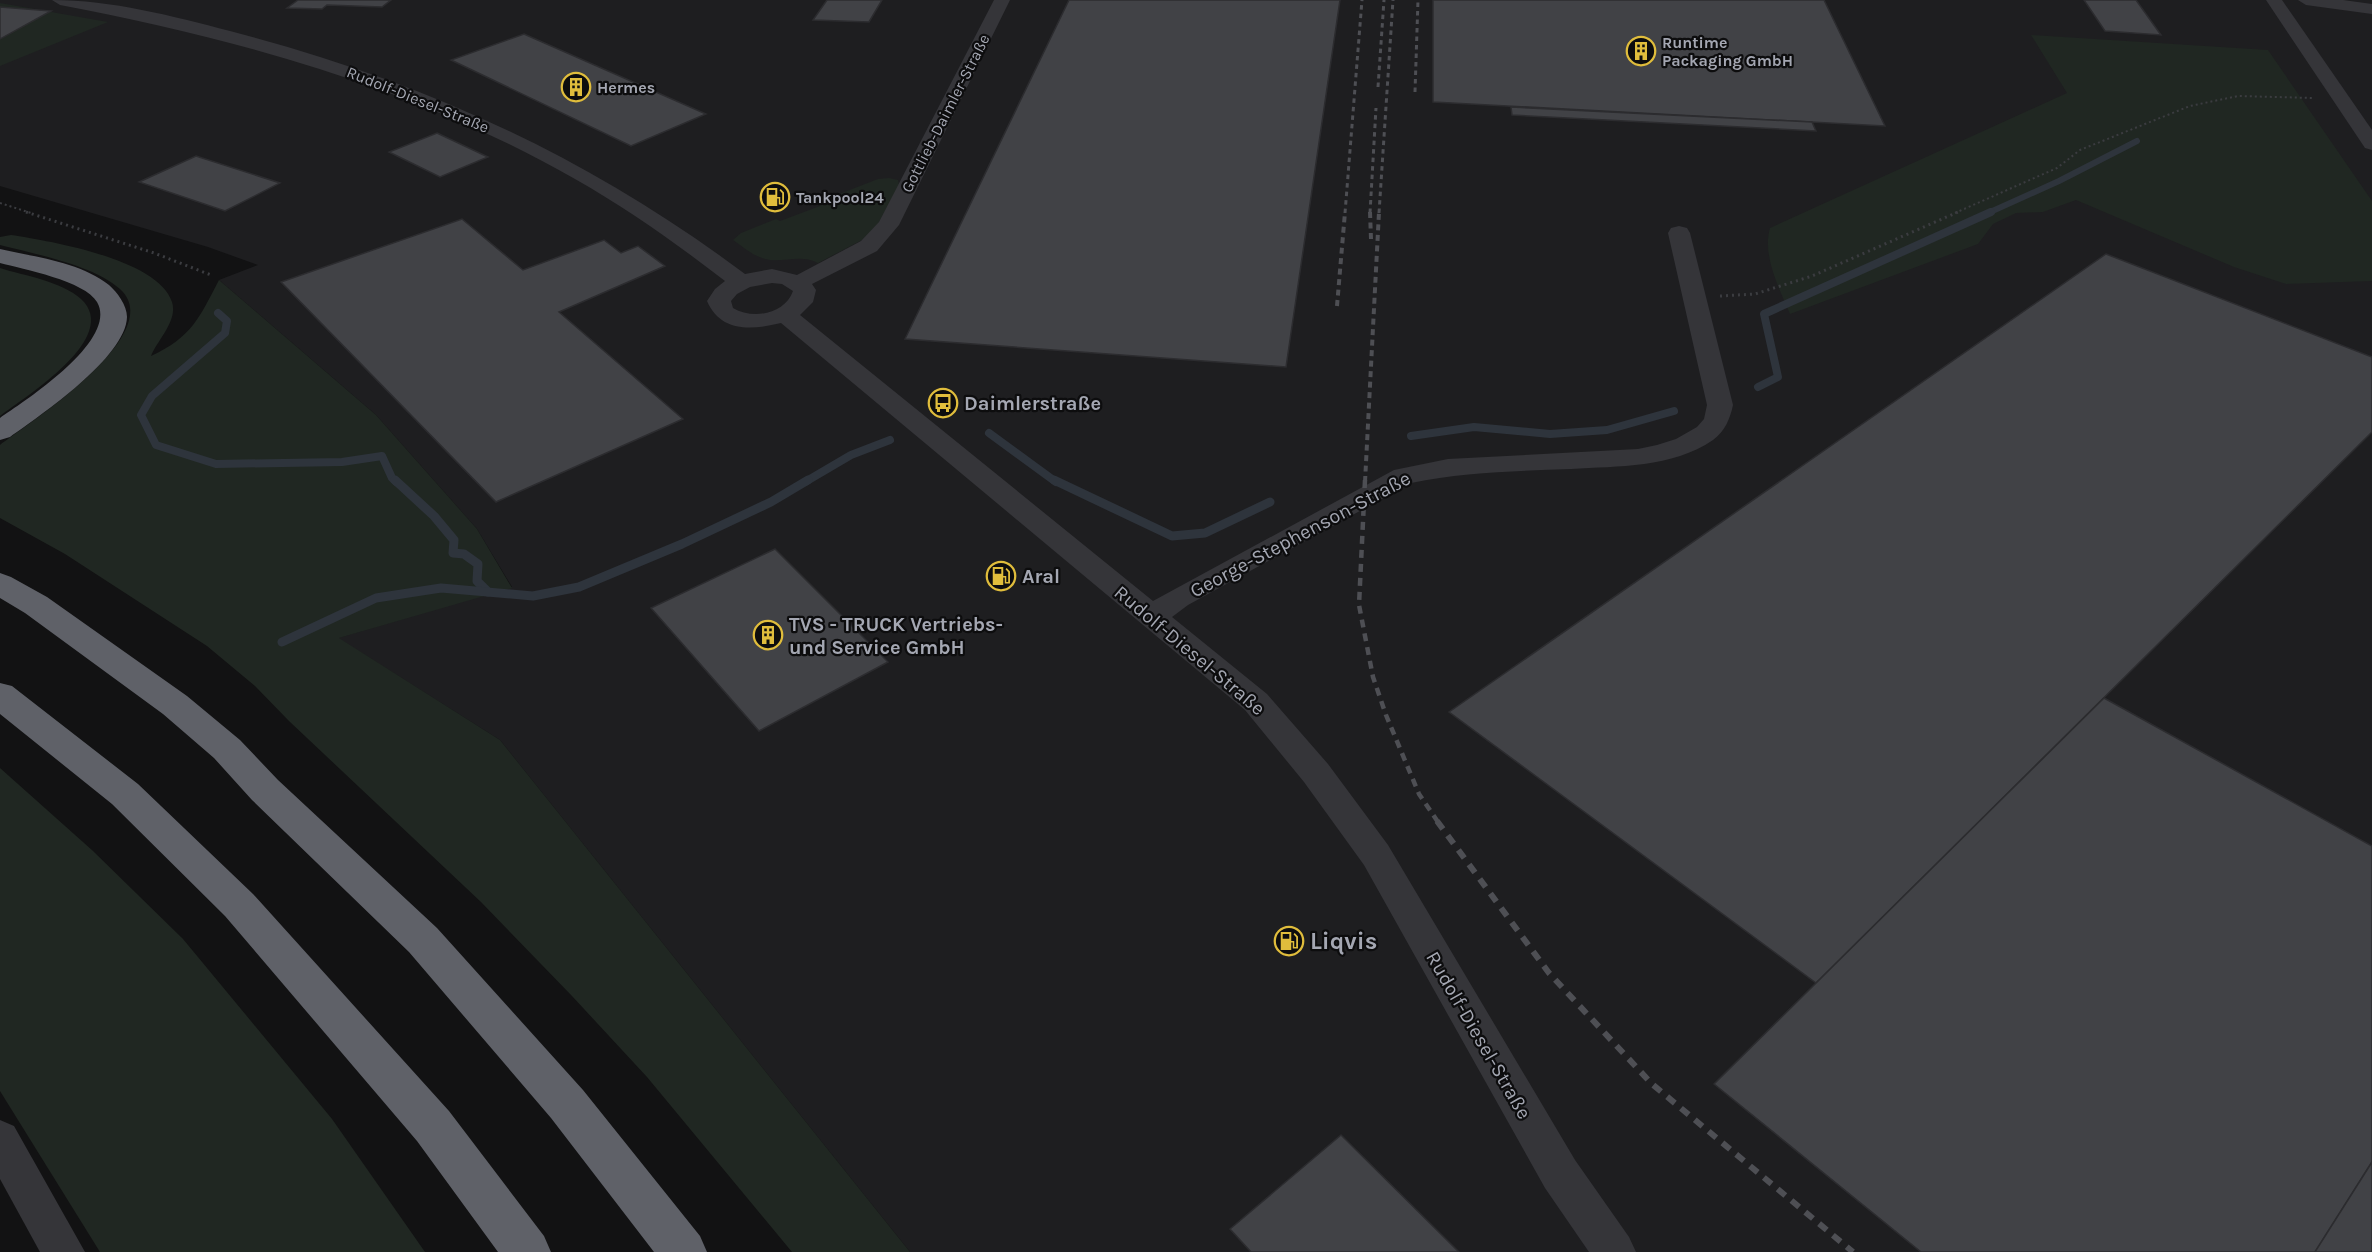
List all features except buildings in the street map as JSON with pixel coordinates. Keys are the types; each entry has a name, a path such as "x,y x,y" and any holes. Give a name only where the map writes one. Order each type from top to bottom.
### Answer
{"highway":[{"path":"0,255 81,280 96,288 109,300 114,314 111,329 101,346 84,366 0,431"},
{"path":"0,584 36,605 175,705 227,749 265,790 423,940 567,1104 683,1252"},
{"path":"0,695 125,794 239,905 434,1126 526,1252"}],"street":[{"name":"Rudolf-Diesel-Straße","path":"60,0 158,19 242,39 343,69 424,99 507,136 580,174 679,237 740,281"},
{"name":"Gottlieb-Daimler-Straße","path":"798,283 869,246 888,225 1002,0"},
{"path":"2274,0 2372,144"},
{"path":"2306,0 2372,9"},
{"name":"George-Stephenson-Straße","path":"1153,615 1178,598 1403,476 1448,467 1638,457 1685,445 1706,433 1717,420 1720,405 1679,233"},
{"path":"772,276 787,278 798,283 805,290 805,298 798,307 786,315 773,319 752,321 733,318 724,314 719,307 719,300 730,287 740,281 772,276"},
{"name":"Rudolf-Diesel-Straße","path":"786,315 1256,702 1316,773 1376,855 1554,1164 1614,1252"},
{"path":"0,1139 63,1252"}],"path":[{"path":"1696,297 1755,294 1812,276 1940,218 2000,195 2048,173 2080,150 2190,106 2238,96 2342,99"},
{"path":"0,203 147,250 212,275"}],"shaded area":[{"path":"0,0 2372,0 2372,1252 910,1252 500,740 338,638 512,587 477,529 376,415 219,280 258,265 208,247 0,186"},
{"path":"0,3 108,22 0,66"},
{"path":"2031,35 2268,50 2372,201 2372,281 2286,284 2234,267 2076,200 2043,212 2016,213 1993,224 1978,244 1790,314 1770,261 1768,239 1770,228 2067,93"},
{"path":"878,179 898,180 899,185 877,226 862,240 818,263 804,259 769,260 751,253 733,240 741,233 776,219 780,221 820,206 816,203"},
{"path":"11,235 75,247 125,263 146,274 163,287 172,302 172,316 151,356 185,334 200,316 219,280 376,415 477,529 512,588 339,638 500,740 910,1252 792,1252 647,1077 572,996 481,902 289,721 255,686 207,646 65,554 0,518 0,445 64,398 111,352 126,329 130,307 120,289 95,273 63,261 0,245 0,237"},
{"path":"0,268 42,280 73,293 81,299 90,314 89,330 80,347 66,364 0,416"},
{"path":"0,768 93,851 183,939 332,1119 425,1252 100,1252 0,1091"}],"waterway":[{"path":"1988,213 2059,181 2137,141"},
{"path":"1758,387 1778,377 1764,314 1991,212"},
{"path":"218,313 227,321 225,333 152,396 141,415 156,445 216,464 342,462 382,456 396,482"},
{"path":"1411,436 1474,427 1550,434 1607,430 1674,411"},
{"path":"989,433 1056,482"},
{"path":"805,482 851,455 890,440"},
{"path":"395,480 434,516 454,540 453,553 464,554 478,564 477,581 488,592"},
{"path":"282,642 376,598 441,588 533,596 579,587 682,544 771,502 808,480"},
{"path":"1054,480 1172,536 1205,533 1270,502"}],"railway":[{"path":"1345,213 1362,0"},
{"path":"1378,87 1384,0"},
{"path":"1379,213 1393,0"},
{"path":"1415,92 1418,0"},
{"path":"1370,213 1376,108"},
{"path":"1337,306 1345,212"},
{"path":"1365,482 1379,212"},
{"path":"1370,213 1371,239"},
{"path":"1365,480 1359,605 1373,677 1386,715 1419,794 1438,822"},
{"path":"1437,821 1549,973 1652,1084 1853,1252"}],"place":[{"name":"Runtime Packaging GmbH","path":"1641,51"},
{"name":"Hermes","path":"576,87"},
{"name":"Tankpool24","path":"775,197"},
{"name":"Daimlerstraße","path":"943,403"},
{"name":"Aral","path":"1001,576"},
{"name":"TVS - TRUCK Vertriebs- und Service GmbH","path":"768,635"},
{"name":"Liqvis","path":"1289,941"}]}
